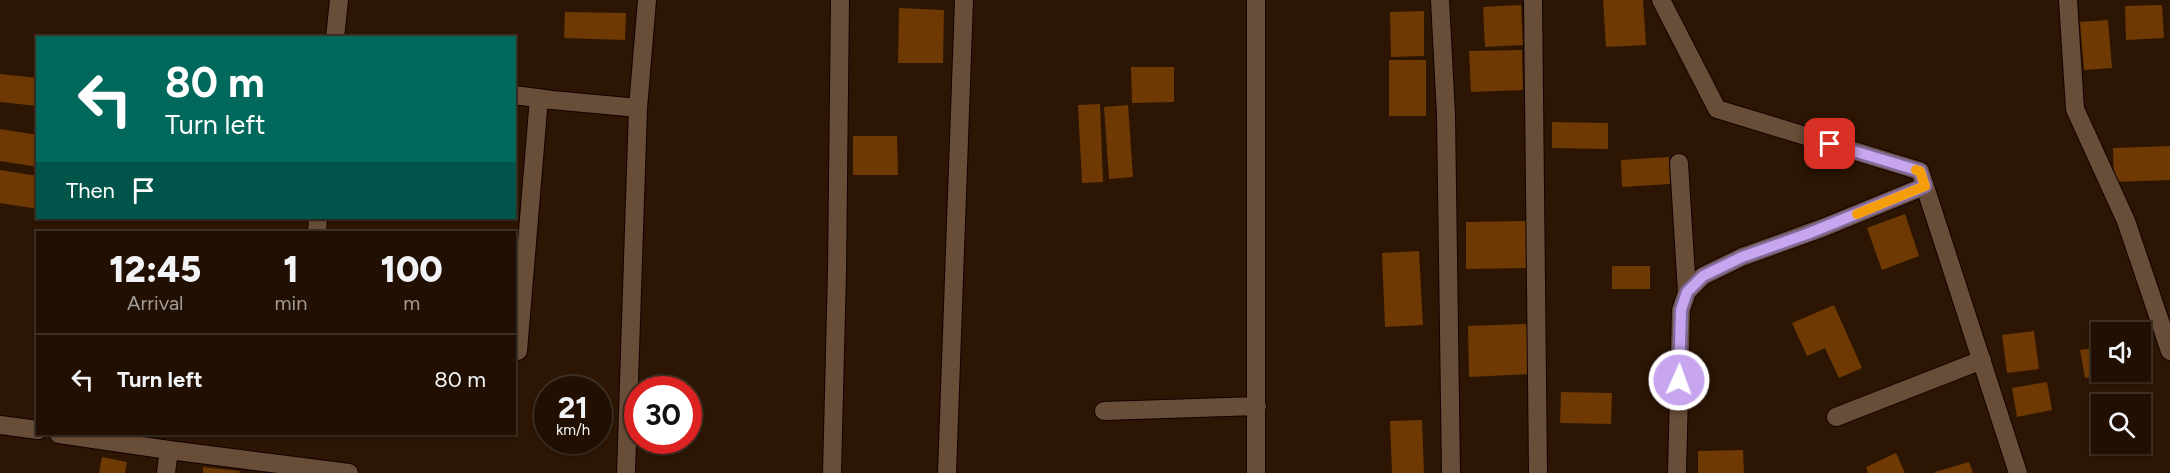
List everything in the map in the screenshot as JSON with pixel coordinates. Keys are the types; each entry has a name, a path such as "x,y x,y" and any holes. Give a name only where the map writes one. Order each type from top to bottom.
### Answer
{"street":[{"path":"335,36 339,0"},
{"path":"626,473 638,108 646,0"},
{"path":"832,473 840,0"},
{"path":"946,473 964,0"},
{"path":"1256,0 1256,473"},
{"path":"1440,0 1446,115 1450,473"},
{"path":"1533,0 1538,473"},
{"path":"1661,0 1717,109 1920,171 2018,473"},
{"path":"2068,0 2075,109 2126,221 2170,351"},
{"path":"516,94 638,108"},
{"path":"518,351 539,98"},
{"path":"1677,473 1681,310 1687,292 1679,163"},
{"path":"1687,292 1703,276 1742,257 1807,234 1925,186"},
{"path":"1836,417 1982,360"},
{"path":"1104,411 1257,406"},
{"path":"0,425 36,430"},
{"path":"66,435 349,473"},
{"path":"166,473 169,450"}],"building":[{"path":"1603,0 1643,0 1646,45 1606,47"},
{"path":"1521,5 1523,45 1485,47 1483,7"},
{"path":"2162,5 2164,38 2126,40 2125,6"},
{"path":"899,8 944,10 943,63 898,63"},
{"path":"1424,11 1424,56 1391,57 1390,12"},
{"path":"565,12 626,13 625,40 564,38"},
{"path":"2108,20 2112,68 2084,70 2080,22"},
{"path":"1522,50 1523,90 1471,92 1469,51"},
{"path":"1389,60 1426,60 1426,116 1389,116"},
{"path":"1131,67 1174,67 1174,102 1132,103"},
{"path":"0,74 36,78 36,106 0,102"},
{"path":"1100,104 1103,182 1082,183 1078,105"},
{"path":"1128,105 1133,177 1109,179 1104,107"},
{"path":"1552,122 1608,123 1608,149 1552,148"},
{"path":"0,129 36,135 36,167 0,161"},
{"path":"853,136 897,136 898,175 853,175"},
{"path":"2170,146 2170,180 2114,182 2113,148"},
{"path":"1669,157 1670,184 1622,187 1621,160"},
{"path":"0,170 36,176 36,209 0,203"},
{"path":"1905,214 1919,256 1882,270 1867,228"},
{"path":"1529,221 1530,268 1466,269 1466,222"},
{"path":"1419,251 1423,325 1385,327 1382,253"},
{"path":"1612,266 1650,266 1650,289 1612,289"},
{"path":"1834,305 1862,368 1839,378 1825,348 1807,356 1792,323"},
{"path":"1528,324 1530,374 1469,377 1468,326"},
{"path":"2034,331 2039,369 2007,373 2002,335"},
{"path":"2091,348 2091,377 2085,378 2080,350"},
{"path":"2047,382 2052,410 2017,417 2012,388"},
{"path":"1561,392 1612,393 1611,424 1560,423"},
{"path":"1422,420 1424,473 1392,473 1390,421"},
{"path":"1743,450 1744,473 1698,473 1698,451"},
{"path":"1896,453 1905,473 1868,473 1866,467"},
{"path":"102,457 127,462 125,473 99,473"},
{"path":"1969,462 1973,473 1935,473 1935,472"},
{"path":"203,467 240,471 239,473 203,473"}],"slow traffic":[{"path":"1857,214 1925,186 1920,171 1916,170"}],"route":[{"path":"1679,380 1681,310 1687,292 1703,276 1742,257 1807,234 1925,186 1920,171 1830,144"}]}
